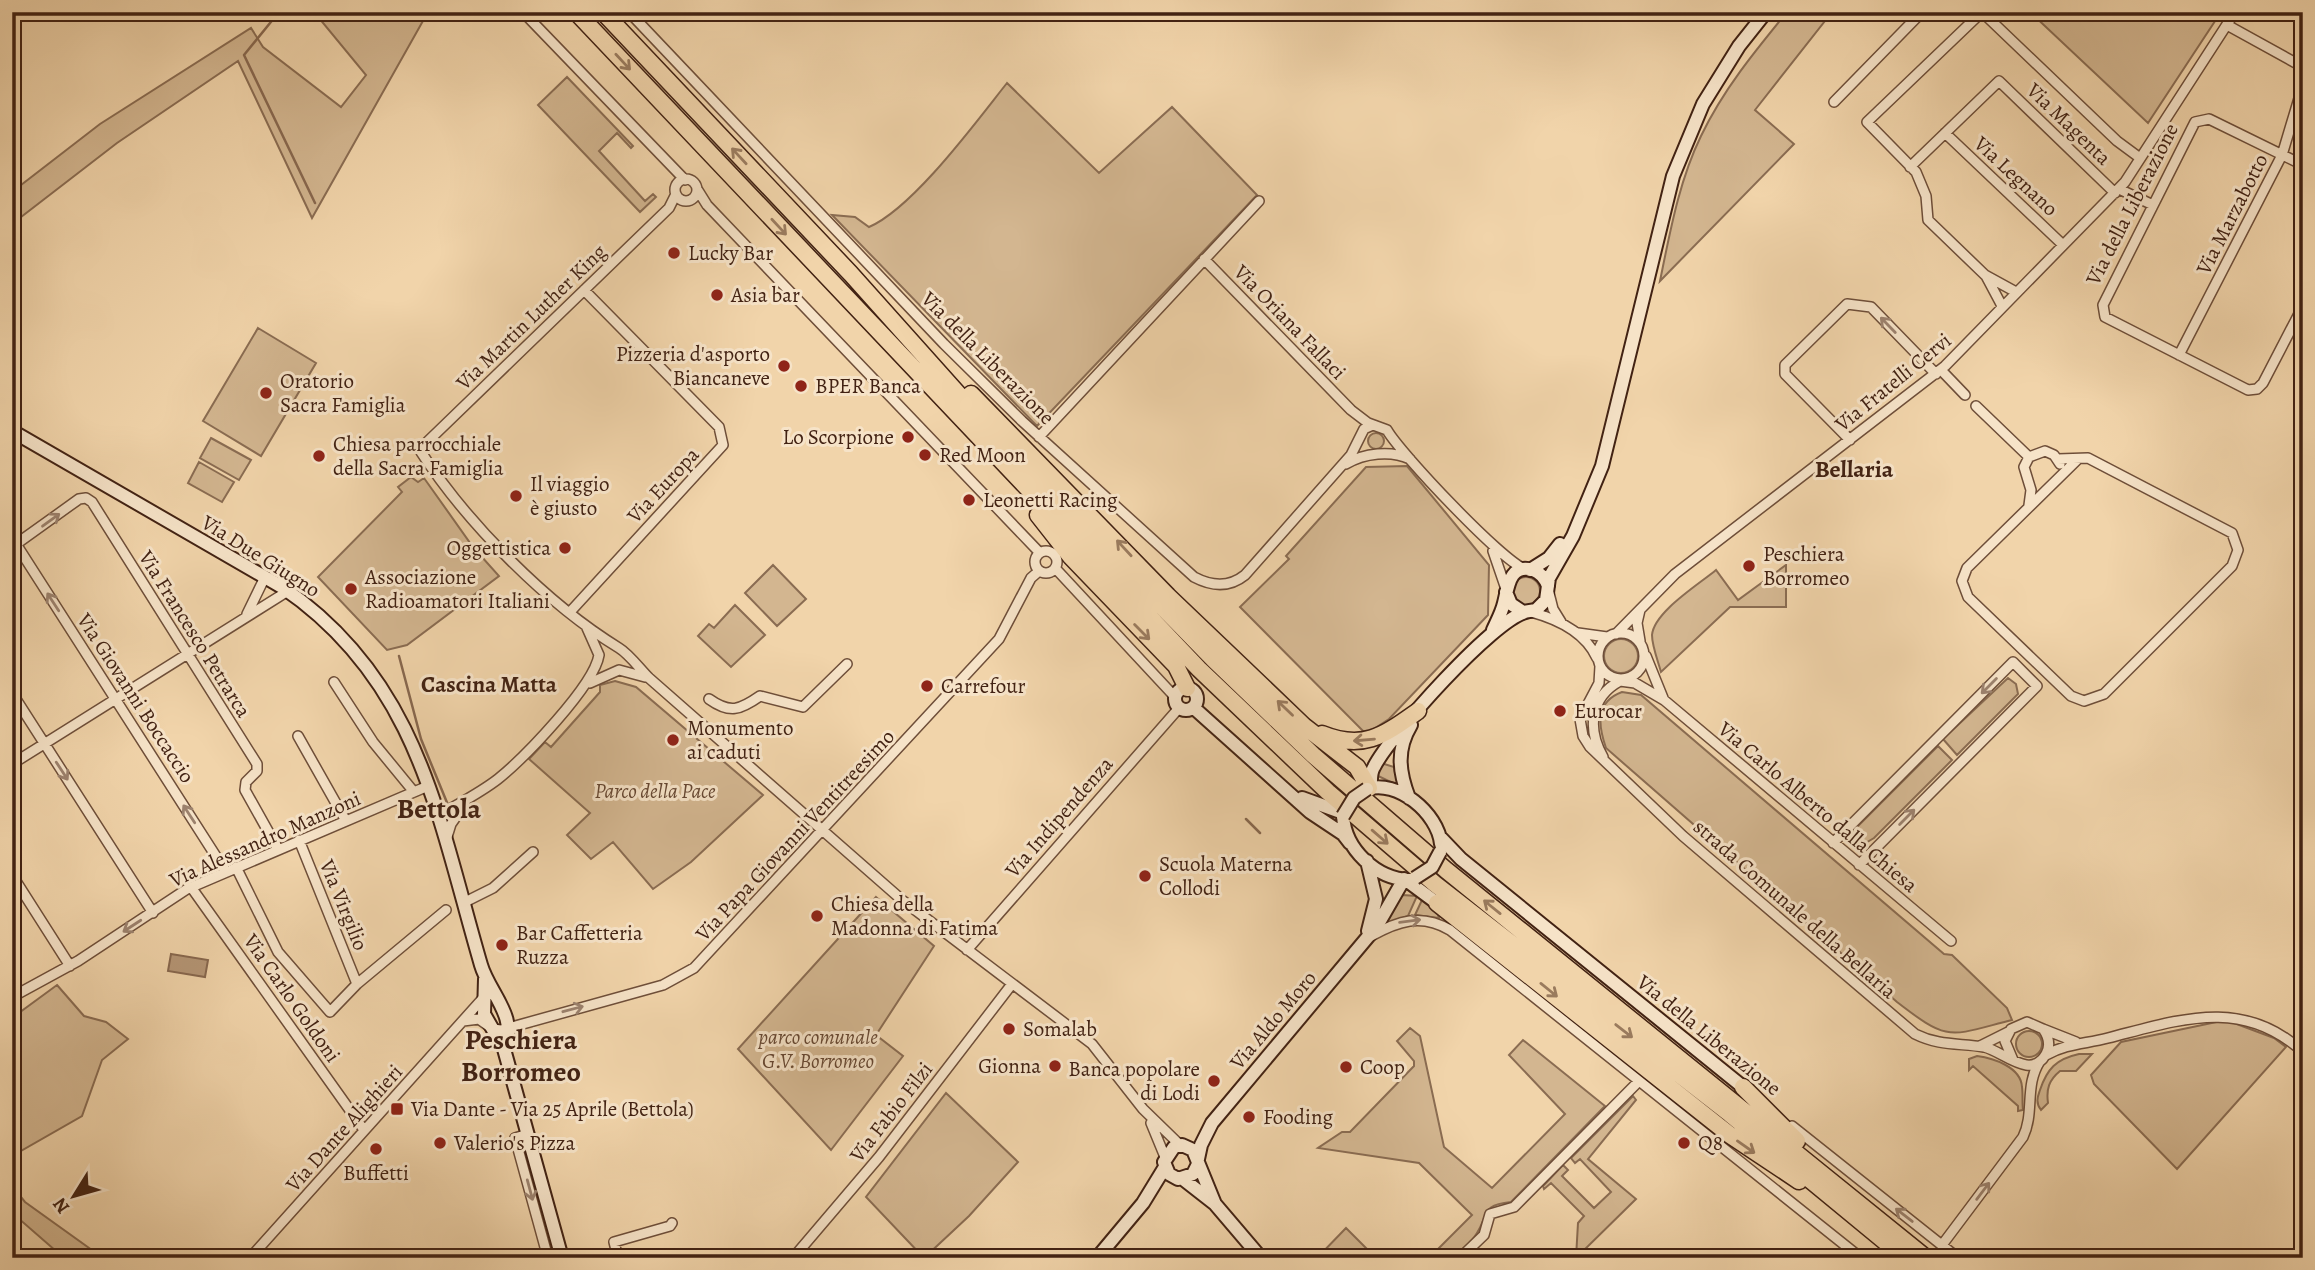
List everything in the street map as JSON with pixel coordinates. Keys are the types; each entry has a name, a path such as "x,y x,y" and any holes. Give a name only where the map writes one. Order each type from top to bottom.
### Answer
{"highway":[{"path":"576,12 1199,669 1328,792 1435,884 1730,1114 1905,1258"},
{"path":"603,12 851,274 1168,596 1304,726 1357,767 1369,789"},
{"path":"851,274 1003,444 1085,530 1313,755 1446,870 1928,1258"},
{"path":"837,288 909,374 1047,525 1071,557 1177,666 1186,698"},
{"path":"1304,726 1336,739 1370,740 1379,738 1418,711"},
{"path":"1437,903 1730,1135 1773,1166 1837,1203"},
{"path":"1743,1087 1802,1146 1928,1258"}],"street":[{"path":"523,12 672,169 681,181 680,198 695,194"},
{"name":"Via della Liberazione","path":"629,12 944,344 1039,437 1187,572 1214,584 1234,583 1245,575 1339,469 1360,436"},
{"path":"1369,789 1374,765 1393,737 1492,634 1516,616 1542,606 1549,578 1596,485 1607,450 1673,176 1703,104 1739,46 1766,12"},
{"path":"1834,102 1922,12"},
{"path":"2016,292 1985,275 1928,220 1923,186 1910,167 1867,122 1982,12 2117,141 2140,158"},
{"name":"Via Fratelli Cervi","path":"1612,636 1689,563 1938,372 2117,191 2235,12"},
{"path":"2227,25 2303,67"},
{"name":"Via Magenta","path":"1945,133 1999,81 2117,191 2153,205"},
{"name":"Via Marzabotto","path":"2179,355 2282,155 2303,85"},
{"name":"Via della Liberazione","path":"2179,355 2105,317 2103,305 2195,121 2201,118 2209,119 2282,155"},
{"path":"1910,167 1945,133"},
{"name":"Via Legnano","path":"1945,133 2063,245"},
{"path":"2282,155 2303,165"},
{"path":"681,181 692,181 695,194 1040,553 1054,554 1058,561 1056,569 1048,574 1039,571 1035,562 1040,553"},
{"name":"Via Martin Luther King","path":"570,611 476,524 421,452 424,445 680,198"},
{"path":"1039,437 1259,201"},
{"name":"Via Oriana Fallaci","path":"1205,259 1351,410"},
{"path":"1985,275 2002,306"},
{"name":"Via Europa","path":"570,611 723,445 719,427 584,290"},
{"path":"1850,440 1785,374 1785,365 1847,304 1871,307 1965,395"},
{"path":"2179,355 2248,390 2257,389 2263,383 2303,306"},
{"path":"1976,406 2029,457"},
{"path":"1351,410 1373,425 1383,427 1489,544 1510,562 1542,576 1553,609 1562,623"},
{"path":"1351,410 1362,449 1375,455 1401,455 1414,461"},
{"path":"1360,436 1373,425"},
{"name":"Via Due Giugno","path":"12,431 288,591 328,624 373,674 405,725 428,786 485,979"},
{"path":"1375,455 1388,449 1390,435"},
{"path":"2029,505 2031,490 2024,467 2029,457 2045,451 2058,459 2088,458 2232,533 2238,550 2232,566 2104,694 2092,701 2078,700 2071,696 1964,590 1963,575 2029,505 2078,459"},
{"name":"Via della Liberazione","path":"1339,469 1375,455"},
{"path":"2058,459 2059,478"},
{"path":"2027,480 2038,487 2050,486"},
{"name":"Via Francesco Petrarca","path":"14,546 79,499 86,498 257,764 257,771 246,782 245,790 278,849"},
{"path":"1492,634 1511,576 1549,558 1579,519"},
{"path":"1489,544 1500,565 1512,606 1562,623 1578,633 1592,649 1599,665 1613,678 1629,678 1642,667 1643,649 1637,624 1642,606"},
{"name":"Via Giovanni Boccaccio","path":"14,546 226,872"},
{"path":"1056,569 1152,671 1210,719 1310,812 1341,833 1367,861 1382,872 1408,879 1437,903 1458,936"},
{"name":"Via Papa Giovanni Ventitreesimo","path":"508,1028 676,979 701,961 999,639 1031,578 1039,571"},
{"path":"247,614 265,577"},
{"path":"12,764 247,614 288,591"},
{"path":"570,611 625,655 880,880 967,950 1092,1044 1143,1109 1181,1145 1193,1150 1214,1204"},
{"path":"584,624 602,667 609,672"},
{"path":"1578,633 1633,636 1643,649"},
{"path":"1606,762 1587,744 1580,723 1599,683 1600,647 1612,636"},
{"path":"586,686 605,648 614,646"},
{"name":"Via Carlo Alberto dalla Chiesa","path":"1643,649 1664,700"},
{"path":"620,670 625,663 625,655"},
{"path":"1833,843 2013,662 2037,686 1859,865"},
{"path":"709,699 729,710 740,710 760,696 803,707 847,664"},
{"path":"438,816 471,797 512,766 586,686 609,672 620,670 649,678"},
{"name":"Via Carlo Alberto dalla Chiesa","path":"1606,762 1594,733 1595,709 1606,691 1624,681 1639,685 1664,700 1951,941"},
{"path":"334,682 373,742 414,792"},
{"path":"12,693 153,913"},
{"name":"Via Indipendenza","path":"967,950 1186,698"},
{"path":"1409,798 1400,755 1406,734 1418,711"},
{"path":"298,737 346,821"},
{"name":"strada Comunale della Bellaria","path":"1606,762 1683,836 1900,1024 1935,1042 1992,1049 2015,1061"},
{"name":"Via Alessandro Manzoni","path":"12,998 70,966 191,887 428,786"},
{"path":"1291,792 1319,807 1343,811 1369,789 1393,788 1409,798 1431,820 1440,837 1440,852 1432,867 1408,879"},
{"path":"446,841 451,824 471,797"},
{"path":"1343,811 1350,843"},
{"name":"Via della Liberazione","path":"1440,837 1459,857 1958,1258"},
{"name":"Via Virgilio","path":"299,840 357,984"},
{"path":"463,903 493,888 533,852"},
{"name":"Via Aldo Moro","path":"1364,941 1376,902 1367,861"},
{"path":"236,867 278,952 330,1012 357,984 446,910"},
{"path":"12,874 70,966"},
{"name":"Via Aldo Moro","path":"1198,1162 1201,1145 1212,1123 1381,920 1408,879"},
{"name":"Via Carlo Goldoni","path":"191,887 364,1130"},
{"path":"1364,941 1392,925 1411,919 1434,922 1458,936 1861,1258"},
{"path":"485,979 497,995 508,1028 504,1049"},
{"path":"485,979 482,999 491,1028 504,1049 562,1258"},
{"name":"Via Fabio Filzi","path":"793,1258 879,1157 1012,984"},
{"path":"482,999 489,994 497,995"},
{"name":"Via Dante Alighieri","path":"250,1258 482,999"},
{"path":"2015,1061 2029,1065 2062,1047 2181,1020 2218,1016 2269,1028 2303,1052"},
{"path":"463,1021 479,1019 491,1028 508,1028"},
{"path":"1979,1047 1997,1040 2011,1029 2027,1022 2081,1043"},
{"path":"1942,1245 2020,1143 2030,1122 2029,1086 2006,1041 2011,1029"},
{"path":"2029,1086 2049,1042 2043,1029"},
{"path":"1460,1258 1484,1235 1490,1214 1514,1207 1639,1081"},
{"path":"1143,1109 1160,1139 1169,1174 1181,1179 1214,1204 1261,1258"},
{"name":"Via Aldo Moro","path":"1181,1145 1212,1123"},
{"path":"528,1134 515,1138 548,1258"},
{"path":"1097,1258 1143,1203 1170,1150 1181,1145"},
{"path":"1143,1203 1193,1174 1198,1162"},
{"path":"618,1258 614,1242 670,1226 672,1223"}],"green space":[{"path":"314,12 428,12 312,218 238,61 117,143 12,224 12,192 100,124 251,28 263,47 341,107 366,75"},
{"path":"1787,12 1832,12 1755,110 1794,144 1660,281 1681,189 1701,136 1729,87"},
{"path":"2030,12 2221,12 2148,123"},
{"path":"567,77 633,146 631,148 617,133 599,151 645,201 653,194 656,197 640,212 538,105"},
{"path":"1007,83 1099,173 1172,107 1257,195 1037,426 832,215 855,217 869,227 886,217 905,202 943,162"},
{"path":"258,328 316,363 261,456 203,421"},
{"path":"1373,433 1379,433 1384,441 1382,447 1373,449 1368,444 1368,438"},
{"path":"211,438 251,460 239,480 200,458"},
{"path":"199,462 234,482 222,502 188,483"},
{"path":"1407,466 1489,565 1488,615 1389,719 1366,734 1240,607 1289,559 1286,556 1366,467"},
{"path":"411,477 418,482 424,478 473,547 499,576 407,645 387,650 318,577 402,492 398,487"},
{"path":"773,565 806,599 777,626 745,593"},
{"path":"1786,565 1786,607 1730,607 1661,672 1652,635 1660,617 1668,608 1716,570 1738,600"},
{"path":"1526,577 1536,581 1540,591 1536,601 1526,605 1516,601 1512,591 1516,581"},
{"path":"735,605 765,635 731,667 698,636 709,624 714,628"},
{"path":"1621,639 1633,644 1638,656 1633,668 1621,673 1609,668 1604,656 1609,644"},
{"path":"2008,678 2016,684 2018,694 1957,755 1943,739"},
{"name":"Parco della Pace","path":"615,681 636,687 763,795 691,862 653,889 613,842 591,859 567,835 590,813 529,759 545,742 551,747 600,692 600,685"},
{"path":"1622,692 1641,695 1944,954 1952,955 2007,1008 2012,1020 1975,1030 1951,1032 1928,1024 1897,1002 1606,748 1600,723 1603,708 1613,696"},
{"path":"1938,746 1952,760 1874,838 1864,844 1857,841 1853,833 1856,828"},
{"path":"1381,763 1394,767 1401,787 1374,774"},
{"path":"1402,895 1417,896 1408,916 1385,924"},
{"name":"parco comunale G.V. Borromeo","path":"876,897 934,946 876,1035 903,1056 831,1150 738,1049"},
{"path":"1422,900 1436,908 1439,918 1415,915"},
{"path":"57,985 84,1016 106,1022 128,1039 102,1060 82,1116 12,1156 12,1018"},
{"path":"2226,1020 2274,1038 2286,1047 2177,1169 2094,1084 2091,1075 2121,1042"},
{"path":"1410,1028 1420,1036 1444,1147 1492,1188 1565,1114 1509,1055 1523,1040 1605,1106 1511,1202 1495,1205 1488,1211 1475,1236 1454,1258 1429,1258 1472,1215 1419,1163 1318,1148 1342,1132 1350,1132 1414,1066 1414,1061 1397,1041"},
{"path":"2029,1031 2038,1035 2042,1044 2038,1053 2029,1057 2020,1053 2016,1044 2020,1035"},
{"path":"2079,1054 2092,1054 2076,1071 2060,1071 2056,1074 2049,1085 2048,1103 2041,1110 2038,1097 2049,1071 2058,1062"},
{"path":"1977,1056 1998,1061 2017,1074 2022,1087 2023,1110 2018,1111 2018,1106 1973,1066 1969,1070 1969,1059"},
{"path":"946,1093 1018,1162 969,1216 924,1258 866,1197"},
{"path":"1633,1096 1636,1100 1588,1159 1636,1199 1576,1258 1578,1223 1584,1216 1551,1183 1544,1189 1543,1186 1563,1165 1568,1170 1562,1176 1594,1208 1611,1192 1580,1159 1575,1163 1571,1158"},
{"path":"12,1186 25,1202 103,1258 64,1258 17,1217 12,1222"},
{"path":"1346,1228 1376,1258 1317,1258"}],"shaded area":[{"path":"171,954 208,960 205,977 168,971"}],"waterway":[{"path":"279,12 244,55 315,203"},
{"path":"399,656 421,739 448,805"},
{"path":"1246,819 1260,833"}],"place":[{"name":"Lucky Bar","path":"674,253"},
{"name":"Asia bar","path":"717,295"},
{"name":"Pizzeria d'asporto Biancaneve","path":"784,366"},
{"name":"BPER Banca","path":"801,386"},
{"name":"Oratorio Sacra Famiglia","path":"266,393"},
{"name":"Lo Scorpione","path":"908,437"},
{"name":"Red Moon","path":"925,455"},
{"name":"Chiesa parrocchiale della Sacra Famiglia","path":"319,456"},
{"name":"Il viaggio è giusto","path":"516,496"},
{"name":"Leonetti Racing","path":"969,500"},
{"name":"Oggettistica","path":"565,548"},
{"name":"Peschiera Borromeo","path":"1749,566"},
{"name":"Associazione Radioamatori Italiani","path":"351,589"},
{"name":"Carrefour","path":"927,686"},
{"name":"Eurocar","path":"1560,711"},
{"name":"Monumento ai caduti","path":"673,740"},
{"name":"Scuola Materna Collodi","path":"1145,876"},
{"name":"Chiesa della Madonna di Fatima","path":"817,916"},
{"name":"Bar Caffetteria Ruzza","path":"502,945"},
{"name":"Somalab","path":"1009,1029"},
{"name":"Gionna","path":"1055,1066"},
{"name":"Coop","path":"1346,1067"},
{"name":"Banca popolare di Lodi","path":"1214,1081"},
{"name":"Via Dante - Via 25 Aprile (Bettola)","path":"397,1109"},
{"name":"Fooding","path":"1249,1117"},
{"name":"Valerio's Pizza","path":"440,1143"},
{"name":"Q8","path":"1684,1143"},
{"name":"Buffetti","path":"376,1149"}],"district":[{"name":"Bellaria","path":"1854,469"},
{"name":"Cascina Matta","path":"489,684"},
{"name":"Bettola","path":"439,808"},
{"name":"Peschiera Borromeo","path":"521,1055"}]}
